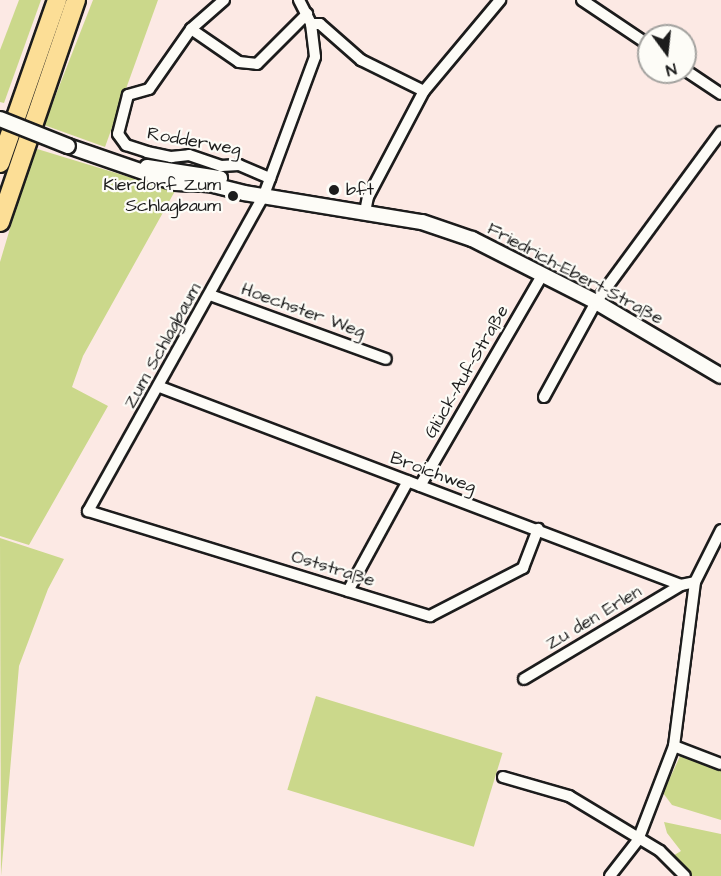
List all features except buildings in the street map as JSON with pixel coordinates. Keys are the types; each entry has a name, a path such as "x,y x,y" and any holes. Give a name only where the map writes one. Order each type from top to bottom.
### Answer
{"highway":[{"path":"0,163 57,0"},
{"path":"0,222 76,0"}],"main road":[{"name":"Friedrich-Ebert-Straße","path":"0,119 116,162 226,180 264,195 422,222 472,239 596,302 721,376"}],"street":[{"path":"224,0 191,29 239,62 257,64 309,19"},
{"path":"264,195 315,57 309,19 299,0"},
{"path":"365,212 368,197 424,91 500,0"},
{"path":"582,0 637,37"},
{"path":"309,19 320,24 361,60 424,91"},
{"name":"Rodderweg","path":"191,29 149,89 128,95 118,127 126,145 171,157 189,155 221,166 239,165 270,178"},
{"path":"697,78 721,94"},
{"path":"544,397 596,302 721,132"},
{"name":"Zum Schlagbaum","path":"87,511 160,387 264,195"},
{"name":"Glück-Auf-Straße","path":"420,486 543,274"},
{"name":"Hoechster Weg","path":"210,295 386,359"},
{"name":"Broichweg","path":"160,387 681,585"},
{"path":"348,591 408,481"},
{"name":"Oststraße","path":"87,511 430,616 523,567 538,529"},
{"path":"610,876 638,840 674,746 695,582 721,530"},
{"path":"681,585 695,582"},
{"name":"Zu den Erlen","path":"524,679 681,585"},
{"path":"674,746 721,764"},
{"path":"503,777 569,796 638,840 660,851 685,876"}],"green space":[{"path":"19,0 41,0 4,103 0,102 0,50"},
{"path":"93,0 158,0 105,147 44,125"},
{"path":"34,148 175,191 83,356 72,387 108,406 29,545 0,536 0,262"},
{"path":"0,538 64,559 48,589 19,666 1,876"},
{"path":"316,696 502,753 474,847 287,790"},
{"path":"681,754 721,768 721,820 672,805 663,793"},
{"path":"664,822 721,834 721,876 691,876 671,857 681,851 667,833"}],"place":[{"name":"bft","path":"334,190"},
{"name":"Kierdorf Zum Schlagbaum","path":"233,196"}]}
